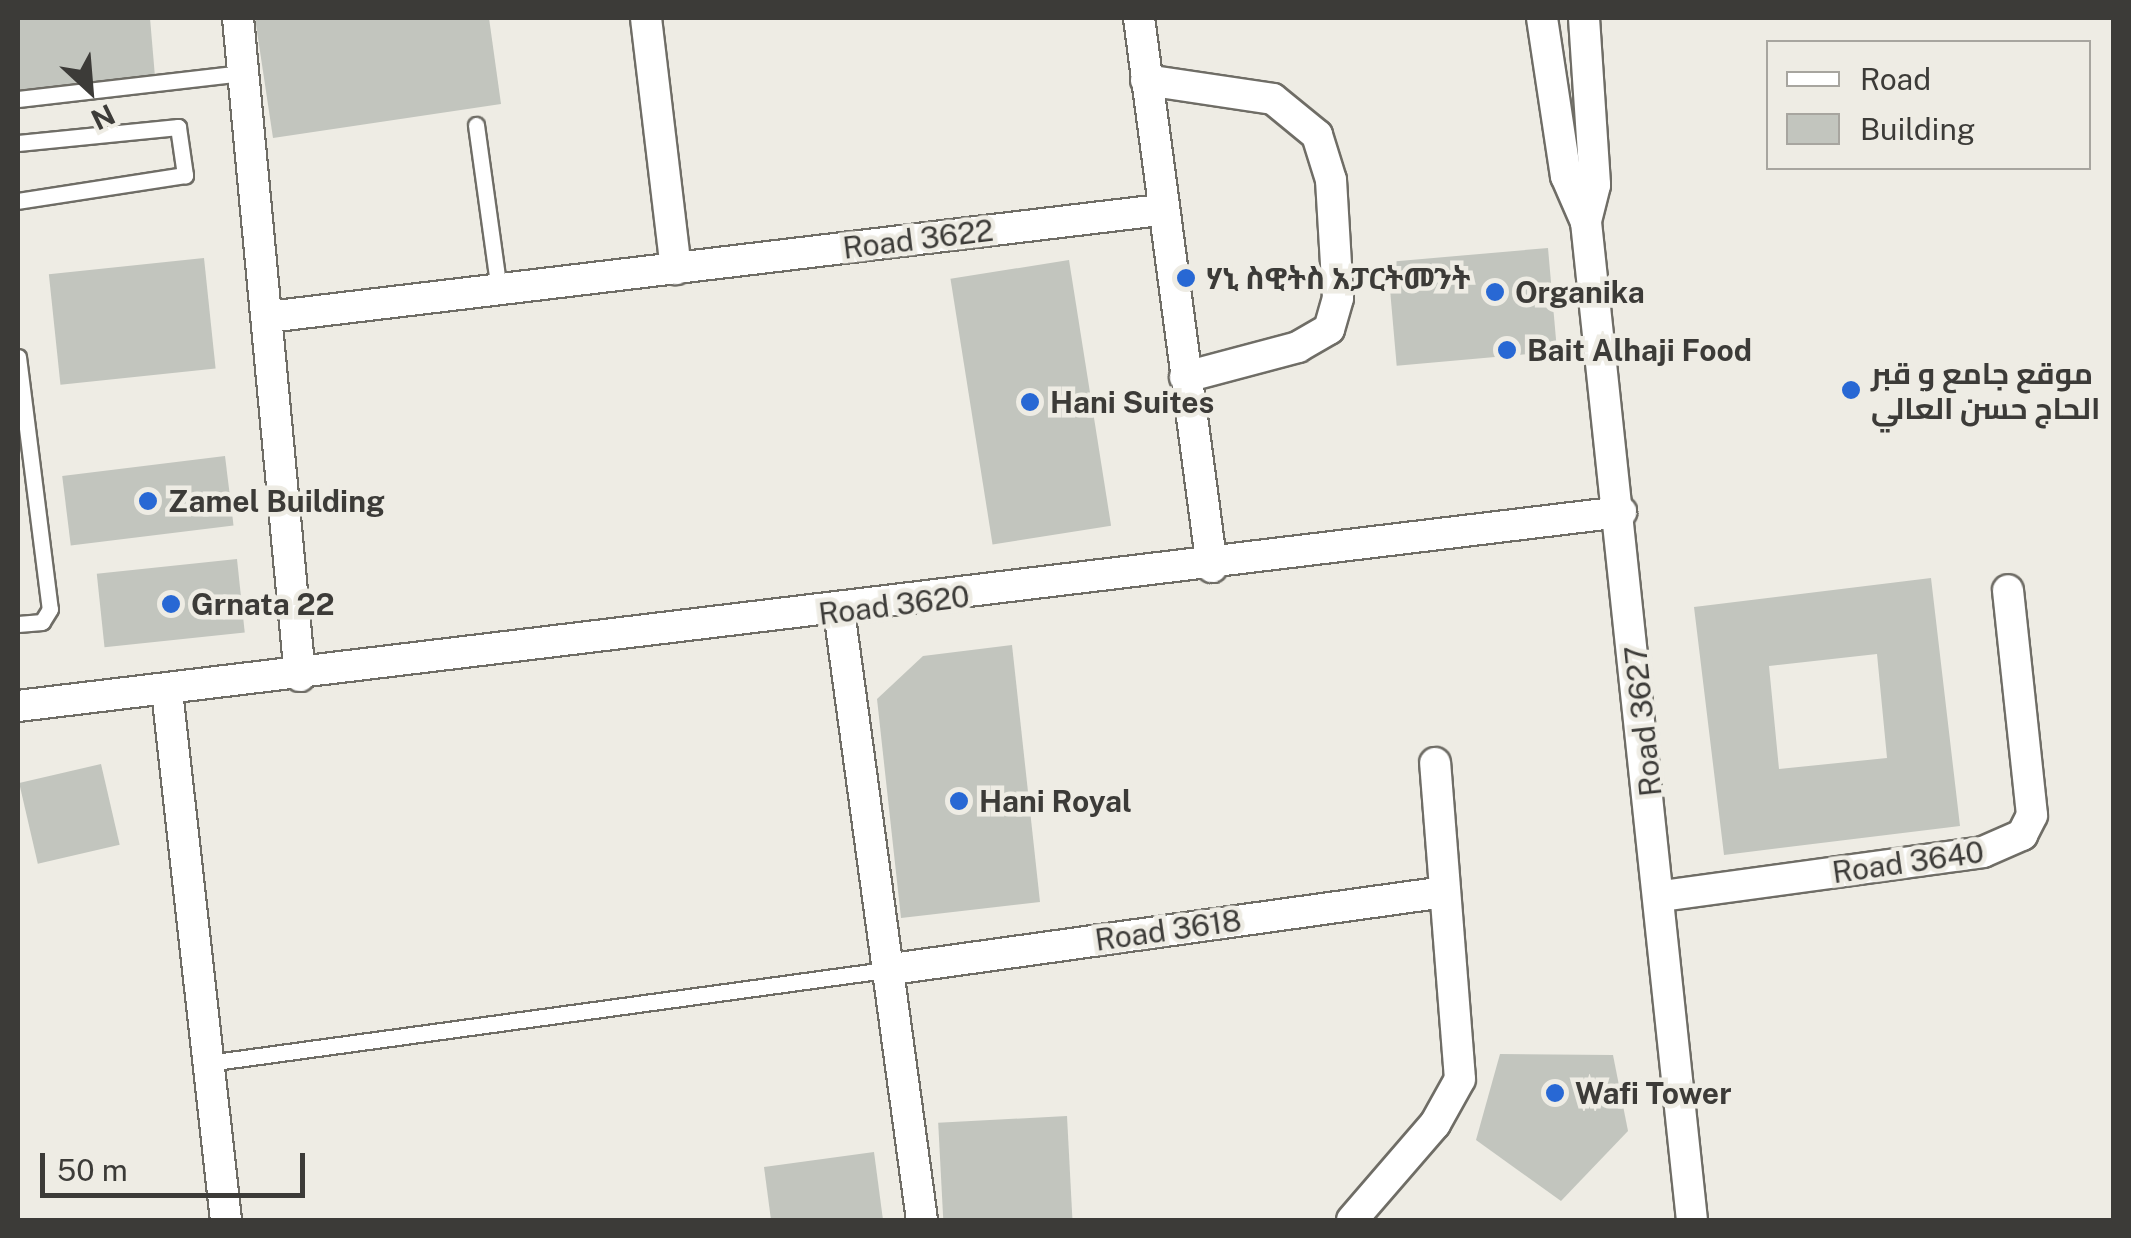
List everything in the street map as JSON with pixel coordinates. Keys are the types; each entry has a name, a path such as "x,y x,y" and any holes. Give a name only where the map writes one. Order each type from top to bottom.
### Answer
{"street":[{"path":"238,18 300,676"},
{"path":"646,18 676,269"},
{"path":"1140,18 1160,210 1212,567"},
{"name":"Road 3627","path":"1542,18 1566,176 1586,222 1662,896 1692,1220"},
{"name":"Road 3627","path":"1584,18 1596,185 1586,222"},
{"path":"1146,80 1273,99 1317,135 1331,180 1338,298 1329,330 1298,348 1185,377"},
{"name":"Road 3622","path":"268,317 1160,210"},
{"name":"Road 3620","path":"18,706 1212,567 1621,512"},
{"name":"Road 3640","path":"1662,896 1983,852 2022,835 2032,816 2008,590"},
{"path":"839,611 892,969 922,1220"},
{"path":"167,691 226,1220"},
{"path":"1352,1220 1435,1124 1460,1079 1435,763"},
{"name":"Road 3618","path":"892,969 1444,892"}],"lane":[{"path":"18,98 242,73"},
{"path":"476,125 499,290"},
{"path":"18,143 178,128 185,175 18,201"},
{"path":"18,357 50,609 42,622 18,624"},
{"path":"208,1063 892,969"}],"building":[{"path":"18,18 150,18 155,77 18,90"},
{"path":"255,18 489,18 501,104 273,138"},
{"path":"1548,248 1557,352 1397,366 1388,262"},
{"path":"204,258 216,368 60,385 49,274"},
{"name":"Hani Suites","path":"1069,260 1111,526 993,544 950,279"},
{"name":"Zamel Building","path":"225,456 234,525 71,545 62,476"},
{"name":"Grnata 22","path":"237,559 245,633 105,647 97,574"},
{"path":"1931,578 1960,826 1724,855 1694,607","holes":["1877,654 1887,758 1779,769 1769,666"]},
{"name":"Hani Royal","path":"1012,645 1040,902 901,918 877,699 923,656"},
{"path":"101,764 120,845 38,864 19,783"},
{"name":"Wafi Tower","path":"1500,1054 1613,1055 1628,1131 1561,1201 1476,1140"},
{"path":"1067,1116 1072,1220 943,1220 938,1123"},
{"path":"874,1152 883,1220 771,1220 764,1167"}],"place":[{"name":"ሃኒ ስዊትስ አፓርትመንት","path":"1186,278"},
{"name":"Organika","path":"1495,292"},
{"name":"Bait Alhaji Food","path":"1507,350"},
{"name":"موقع جامع و قبر الحاج حسن العالي","path":"1851,390"},
{"name":"Hani Suites","path":"1030,402"},
{"name":"Zamel Building","path":"148,501"},
{"name":"Grnata 22","path":"171,604"},
{"name":"Hani Royal","path":"959,801"},
{"name":"Wafi Tower","path":"1555,1093"}]}
